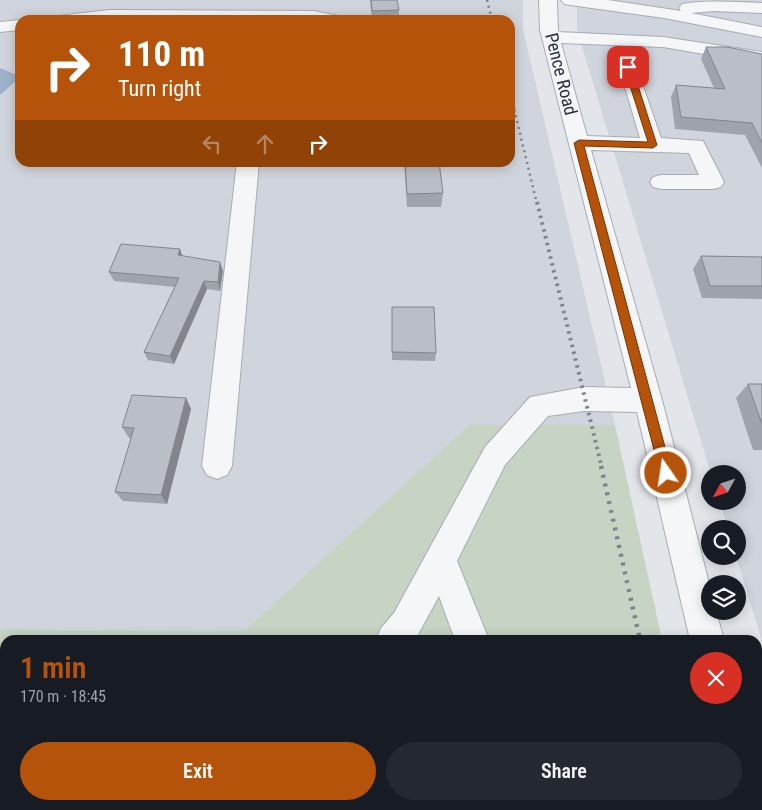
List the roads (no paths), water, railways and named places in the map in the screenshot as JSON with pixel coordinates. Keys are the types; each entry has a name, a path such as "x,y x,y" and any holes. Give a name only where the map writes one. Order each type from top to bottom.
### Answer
{"street":[{"name":"Pence Road","path":"548,0 551,37 648,400 706,635"},
{"path":"570,0 603,2 762,32"},
{"path":"664,14 686,8 714,6 762,8"},
{"path":"0,27 15,26"},
{"path":"551,37 663,42 762,58"},
{"path":"628,67 653,145"},
{"path":"579,143 696,146 713,182 661,182"},
{"path":"217,466 247,167"},
{"path":"397,635 406,625 441,561 495,456 540,405 584,400 648,400"},
{"path":"441,561 470,635"}],"water":[{"path":"0,68 15,74 15,82 0,95"}],"railway":[{"path":"487,0 491,15"},
{"path":"515,113 537,204"},
{"path":"537,202 602,468"},
{"path":"601,466 639,635"}]}
